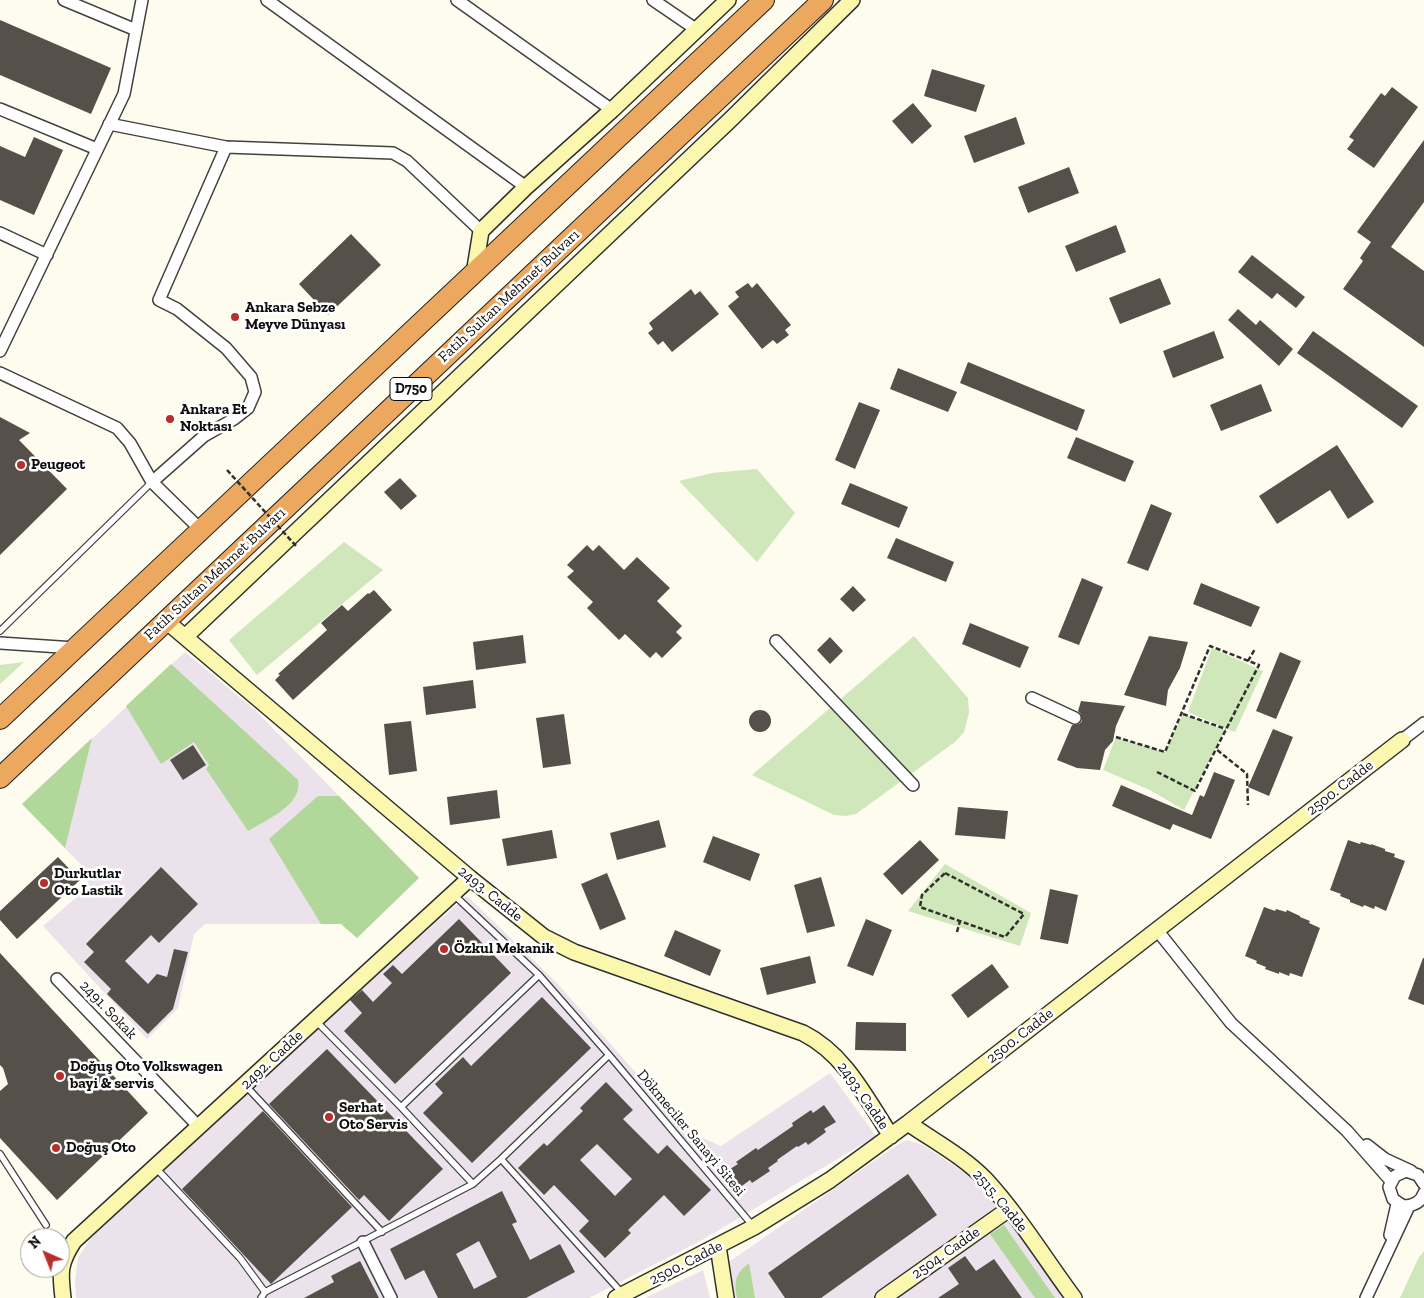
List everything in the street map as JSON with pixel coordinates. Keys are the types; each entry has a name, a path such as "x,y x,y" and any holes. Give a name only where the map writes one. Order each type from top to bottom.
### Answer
{"highway":[{"name":"D750","path":"0,719 764,0"},
{"name":"Fatih Sultan Mehmet Bulvarı","path":"0,778 823,0"}],"street":[{"path":"64,0 136,30"},
{"path":"0,351 124,94 142,0"},
{"path":"267,0 526,187"},
{"path":"457,0 612,110"},
{"path":"653,0 697,30"},
{"path":"474,274 481,231 728,0"},
{"path":"185,637 709,140 852,0"},
{"path":"0,109 97,149"},
{"path":"109,124 226,147 393,153 407,161 481,231"},
{"path":"152,482 204,436 234,419 248,408 255,392 251,377 226,348 177,308 159,300 226,147"},
{"path":"0,233 46,255"},
{"path":"0,373 117,428 130,443 152,482 200,529"},
{"name":"2493. Cadde","path":"166,621 470,878 544,937 560,946 803,1033 818,1041 847,1069 891,1136"},
{"path":"776,641 913,785"},
{"path":"0,643 75,648"},
{"path":"1032,698 1074,718"},
{"path":"1402,740 1424,723"},
{"name":"2500. Cadde","path":"619,1296 754,1227 830,1180 908,1123 1402,740"},
{"name":"2492. Cadde","path":"63,1298 61,1270 64,1256 74,1241 470,878"},
{"path":"1157,930 1231,1023 1347,1131 1391,1181"},
{"name":"2491. Sokak","path":"57,979 199,1127"},
{"name":"2515. Cadde","path":"908,1123 958,1156 985,1179 1074,1298"},
{"path":"1347,1131 1385,1159 1421,1179"},
{"path":"1421,1179 1400,1173 1391,1181 1390,1194 1397,1204 1403,1206 1415,1204 1424,1195"},
{"path":"1384,1256 1397,1204"},
{"path":"1366,1298 1409,1206"},
{"name":"2504. Cadde","path":"884,1298 1009,1209"},
{"path":"363,1242 391,1298"},
{"path":"718,1246 726,1298"}],"lane":[{"path":"0,631 152,482"},
{"name":"Dökmeciler Sanayi Sitesi","path":"453,894 538,975 609,1055 754,1227"},
{"path":"401,1107 538,975"},
{"path":"315,1019 473,1184"},
{"path":"261,1298 265,1292 473,1184 609,1055"},
{"path":"245,1085 382,1232"},
{"path":"0,1154 46,1225"},
{"path":"501,1159 619,1296"},
{"path":"155,1167 240,1258 265,1292"}],"path":[{"path":"227,470 298,547"},
{"path":"1116,737 1165,752 1210,646 1259,665 1195,791 1157,772"},
{"path":"1248,661 1255,649"},
{"path":"1183,714 1226,729"},
{"path":"1216,749 1247,774 1248,805"},
{"path":"944,873 1024,914 1005,937 960,921 920,907 922,895 944,873"},
{"path":"957,932 960,921"}],"shaded area":[{"path":"185,652 255,710 419,878 357,938 341,924 205,924 194,934 178,1008 147,1039 43,926 84,891 91,875 22,804"},
{"path":"467,896 558,984 687,1131 721,1146 830,1073 876,1136 702,1240 589,1298 76,1298 75,1281 78,1258 90,1239 342,1004"},
{"path":"907,1140 923,1145 969,1176 994,1198 1064,1298 734,1298 729,1262 897,1145"},
{"path":"703,1270 710,1298 645,1298"}],"green space":[{"path":"757,469 795,513 757,562 679,481 712,473"},
{"path":"344,542 383,570 257,675 229,640"},
{"path":"914,636 968,698 969,713 964,732 955,742 856,814 846,816 834,815 752,775"},
{"path":"1212,648 1263,671 1235,732 1188,712"},
{"path":"24,662 0,684 0,665"},
{"path":"171,664 298,780 298,789 295,797 282,811 248,831 206,769 209,765 194,742 161,764 126,706"},
{"path":"1183,714 1225,730 1184,810 1150,790 1103,770 1116,737 1165,752"},
{"path":"92,738 65,848 22,804"},
{"path":"318,796 339,796 419,878 357,938 341,924 321,924 269,839"},
{"path":"945,864 1031,913 1020,946 908,911"},
{"path":"1004,1225 1055,1298 1035,1298 990,1234"},
{"path":"1424,1251 1424,1298 1400,1298 1418,1259"},
{"path":"749,1263 755,1298 737,1298 738,1274"}],"building":[{"path":"0,20 111,68 91,114 0,75"},
{"path":"932,69 985,85 976,112 924,96"},
{"path":"1392,87 1418,107 1374,168 1347,149 1354,140 1349,137 1381,93 1385,96"},
{"path":"913,103 932,126 912,144 892,121"},
{"path":"1016,117 1025,144 974,163 964,136"},
{"path":"34,137 63,150 34,215 0,200 0,146 25,157"},
{"path":"1424,140 1424,202 1391,247 1424,271 1424,347 1343,289 1363,261 1360,258 1371,242 1357,232"},
{"path":"1069,167 1079,193 1028,213 1018,187"},
{"path":"1116,225 1126,252 1076,272 1065,246"},
{"path":"351,234 381,265 328,315 299,284"},
{"path":"1252,255 1305,297 1296,308 1277,293 1272,299 1238,272"},
{"path":"1160,278 1171,304 1120,324 1109,298"},
{"path":"748,283 752,288 757,283 791,325 785,330 789,335 777,344 773,340 762,349 728,306 739,297 735,292"},
{"path":"691,289 695,295 700,291 719,314 672,352 663,341 658,345 648,333 653,329 649,323"},
{"path":"1238,309 1256,325 1260,320 1293,349 1279,366 1228,320"},
{"path":"1214,331 1224,358 1173,378 1163,351"},
{"path":"1313,331 1418,406 1402,428 1297,353"},
{"path":"968,362 1085,410 1077,431 960,383"},
{"path":"898,368 957,392 948,412 890,389"},
{"path":"1261,384 1272,411 1221,431 1210,405"},
{"path":"859,402 880,410 855,469 835,460"},
{"name":"Peugeot","path":"0,417 30,433 19,440 67,489 0,555"},
{"path":"1076,437 1134,461 1125,482 1067,458"},
{"path":"1337,445 1374,502 1348,519 1330,490 1277,524 1259,496"},
{"path":"400,478 417,496 401,510 384,492"},
{"path":"850,483 908,507 899,528 841,504"},
{"path":"1151,504 1172,513 1148,571 1127,563"},
{"path":"896,538 954,562 946,582 887,558"},
{"path":"587,545 593,551 599,545 624,570 637,557 670,588 657,601 682,626 676,632 682,638 662,658 656,652 650,658 625,634 619,640 587,608 593,602 567,577 574,571 567,565"},
{"path":"1082,578 1103,587 1079,645 1058,637"},
{"path":"1201,583 1260,607 1251,627 1193,604"},
{"path":"853,586 866,600 853,612 840,599"},
{"path":"374,590 392,610 293,700 275,680 280,675 278,674 327,630 321,623 342,605 348,611"},
{"path":"970,623 1029,647 1020,668 962,644"},
{"path":"523,635 526,663 476,670 473,642"},
{"path":"1149,636 1188,642 1180,668 1168,690 1166,706 1124,695"},
{"path":"830,637 843,651 830,664 817,650"},
{"path":"1280,652 1301,661 1276,719 1256,711"},
{"path":"473,680 476,708 426,715 423,687"},
{"path":"1081,701 1125,706 1116,726 1113,741 1105,750 1100,770 1077,768 1057,760 1072,725 1079,724 1082,721 1081,714 1078,711"},
{"path":"760,710 768,713 771,721 768,729 760,732 752,729 749,721 752,713"},
{"path":"564,714 571,764 543,768 536,718"},
{"path":"411,721 417,771 389,775 384,724"},
{"path":"1273,729 1293,737 1269,796 1248,787"},
{"path":"193,745 206,765 183,780 170,760"},
{"path":"1214,772 1235,780 1211,839 1173,824 1170,830 1112,806 1121,785 1192,815 1200,795 1204,797"},
{"path":"497,790 500,818 450,825 447,797"},
{"path":"958,807 1008,811 1005,839 955,835"},
{"path":"659,820 666,847 617,860 610,833"},
{"path":"552,830 557,858 507,866 502,839"},
{"path":"713,836 760,854 750,881 703,862"},
{"path":"920,840 939,860 902,895 883,874"},
{"path":"1348,840 1360,844 1361,842 1371,844 1385,849 1385,851 1395,854 1394,857 1405,861 1386,911 1375,906 1374,909 1364,905 1363,907 1350,902 1350,900 1340,896 1341,894 1330,890"},
{"path":"58,857 80,880 17,939 0,920 0,911"},
{"path":"161,867 198,904 159,943 151,935 125,961 148,984 157,974 167,977 174,949 188,952 173,1009 148,1034 107,994 111,989 84,962 94,952 86,944"},
{"path":"607,873 626,919 600,930 581,884"},
{"path":"821,877 835,926 807,933 794,885"},
{"path":"1050,889 1078,895 1068,944 1040,939"},
{"path":"1264,907 1275,911 1276,909 1286,912 1287,910 1320,928 1302,977 1290,973 1289,976 1279,972 1279,974 1265,969 1266,967 1256,963 1257,961 1245,956"},
{"path":"459,919 511,973 395,1084 344,1031 362,1013 350,1000 362,990 373,1002 392,983 383,974 393,965 402,974"},
{"path":"866,919 892,930 873,976 847,966"},
{"path":"675,930 721,950 710,976 664,956"},
{"name":"Doğuş Oto","path":"0,953 148,1113 57,1200 0,1138 0,1091 8,1084 3,1068 0,1065"},
{"path":"810,956 816,983 767,995 760,968"},
{"path":"1424,958 1424,1005 1408,999"},
{"path":"992,964 1009,987 968,1018 951,995"},
{"path":"542,997 591,1048 472,1163 423,1113 443,1093 435,1084 463,1057 471,1066"},
{"path":"856,1022 906,1023 906,1051 855,1050"},
{"path":"327,1049 443,1169 389,1221 364,1195 359,1200 269,1104"},
{"path":"606,1082 633,1110 623,1119 658,1154 667,1145 711,1190 684,1216 664,1195 628,1230 631,1233 605,1258 579,1231 589,1221 554,1185 544,1195 518,1168 544,1143 547,1146 583,1111 580,1108","holes":["597,1144 632,1179 615,1196 580,1160"]},
{"path":"824,1105 836,1122 824,1129 826,1132 808,1145 806,1142 797,1146 768,1168 770,1171 752,1183 750,1180 739,1188 727,1171 738,1164 736,1162 756,1148 758,1150 793,1126 792,1123 811,1110 813,1113"},
{"path":"263,1111 352,1207 271,1284 182,1189"},
{"path":"908,1174 937,1215 821,1298 785,1298 768,1273"},
{"path":"502,1191 517,1222 512,1224 530,1260 560,1244 575,1272 526,1298 438,1298 424,1270 405,1280 390,1249","holes":["479,1241 497,1277 474,1289 456,1254"]},
{"path":"965,1256 976,1271 994,1259 1022,1298 938,1298 959,1284 948,1268"},
{"path":"360,1261 379,1298 304,1298 334,1282 331,1276"}],"place":[{"name":"Ankara Sebze Meyve Dünyası","path":"235,317"},
{"name":"Ankara Et Noktası","path":"170,419"},
{"name":"Peugeot","path":"21,465"},
{"name":"Durkutlar Oto Lastik","path":"44,883"},
{"name":"Özkul Mekanik","path":"444,949"},
{"name":"Doğuş Oto Volkswagen bayi & servis","path":"60,1076"},
{"name":"Serhat Oto Servis","path":"329,1117"},
{"name":"Doğuş Oto","path":"56,1148"}]}
